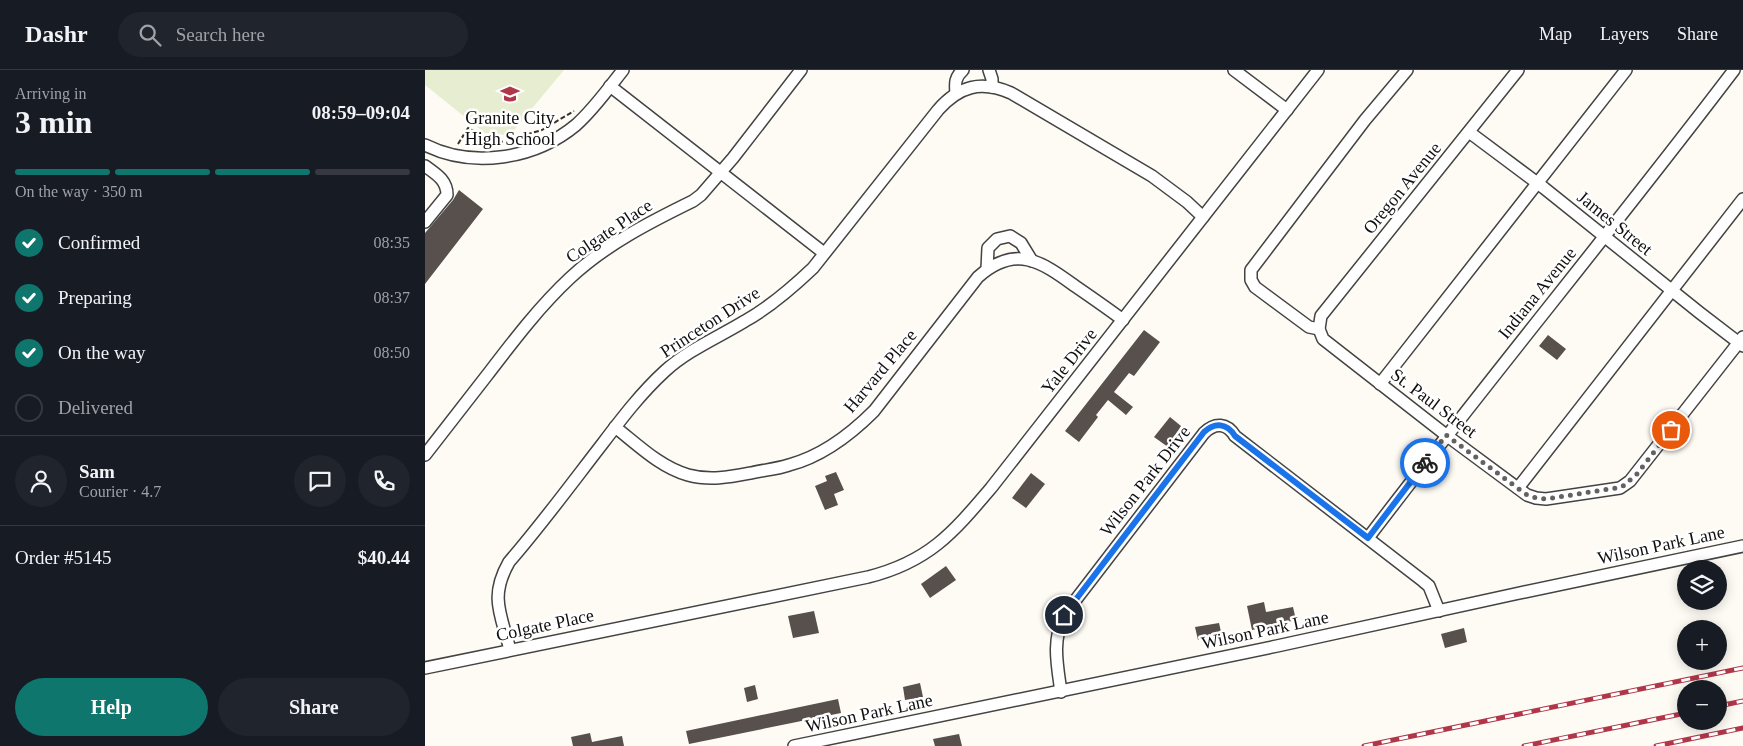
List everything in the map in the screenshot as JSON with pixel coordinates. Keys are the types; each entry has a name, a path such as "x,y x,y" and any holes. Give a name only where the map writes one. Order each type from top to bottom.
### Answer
{"street":[{"path":"425,144 451,154 486,158 522,153 541,147 555,140 576,125 623,70"},
{"name":"Colgate Place","path":"425,455 519,333 546,302 571,277 630,234 701,195 801,70"},
{"path":"957,93 955,83 957,75 963,70"},
{"path":"989,70 993,79 992,87"},
{"path":"1234,70 1287,110"},
{"name":"Yale Drive","path":"790,593 887,572 909,564 945,540 991,488 1318,70"},
{"path":"1319,329 1309,327 1255,287 1251,280 1251,270 1365,120 1407,70"},
{"name":"Oregon Avenue","path":"1319,329 1321,316 1517,70"},
{"path":"1381,384 1626,70"},
{"name":"Indiana Avenue","path":"1368,538 1446,435 1605,236 1733,70"},
{"path":"611,86 824,253"},
{"name":"Princeton Drive","path":"510,650 497,598 503,573 509,562 615,427 637,400 666,370 706,342 769,306 813,268 938,110 957,93 974,87 992,87 1011,93 1152,176 1187,202 1203,217"},
{"name":"James Street","path":"1469,132 1741,342"},
{"path":"425,222 447,195 444,180 425,166 437,150"},
{"path":"1518,488 1743,199"},
{"name":"Harvard Place","path":"987,269 988,248 997,239 1010,236 1021,243 1033,261"},
{"name":"Harvard Place","path":"615,427 666,465 688,475 705,478 741,475 789,465 809,458 845,438 874,411 978,277 987,269 1008,260 1033,261 1057,272 1123,320"},
{"name":"St. Paul Street","path":"1319,329 1323,339 1446,435 1527,495 1546,499 1622,487 1637,474 1741,342"},
{"name":"Wilson Park Drive","path":"1061,692 1055,651 1056,639 1064,615 1209,428 1221,425 1226,426 1235,436 1429,586 1439,610"},
{"name":"Wilson Park Lane","path":"794,746 1061,692 1743,546"},
{"name":"Colgate Place","path":"425,668 790,593"}],"path":[{"path":"451,154 468,128 497,143 542,130 574,111"}],"green space":[{"path":"425,70 564,70 510,135 486,134 425,85"}],"building":[{"path":"459,190 483,209 425,284 425,233"},
{"path":"1144,330 1160,342 1134,376 1129,373 1114,392 1133,407 1126,415 1108,400 1079,442 1065,431"},
{"path":"1548,335 1566,349 1557,360 1539,346"},
{"path":"1170,417 1181,426 1168,447 1154,437"},
{"path":"836,472 844,490 834,494 838,505 825,510 815,486 827,481 825,476"},
{"path":"1031,473 1045,484 1026,508 1012,498"},
{"path":"946,566 956,580 930,598 921,584"},
{"path":"1264,602 1266,612 1293,607 1296,620 1252,630 1247,606"},
{"path":"814,611 819,633 793,638 788,616"},
{"path":"1219,623 1222,636 1198,640 1195,627"},
{"path":"1464,628 1467,642 1445,648 1441,634"},
{"path":"920,683 923,697 905,700 903,687"},
{"path":"755,685 758,699 747,702 744,688"},
{"path":"838,699 841,713 689,744 686,731"},
{"path":"590,733 592,742 622,736 624,746 573,746 571,737"},
{"path":"959,734 962,746 935,746 933,739"}],"railway":[{"path":"1364,746 1743,668"},
{"path":"1727,704 1743,701"},
{"path":"1524,746 1677,715"},
{"path":"1656,746 1743,728"}],"way so far":[{"path":"1425,463 1446,435 1527,495 1546,499 1622,487 1631,482 1671,430"}],"place":[{"name":"Granite City High School","path":"510,94"}],"route":[{"path":"1064,615 1204,432 1209,428 1221,425 1232,430 1235,436 1368,538 1425,463"}]}
